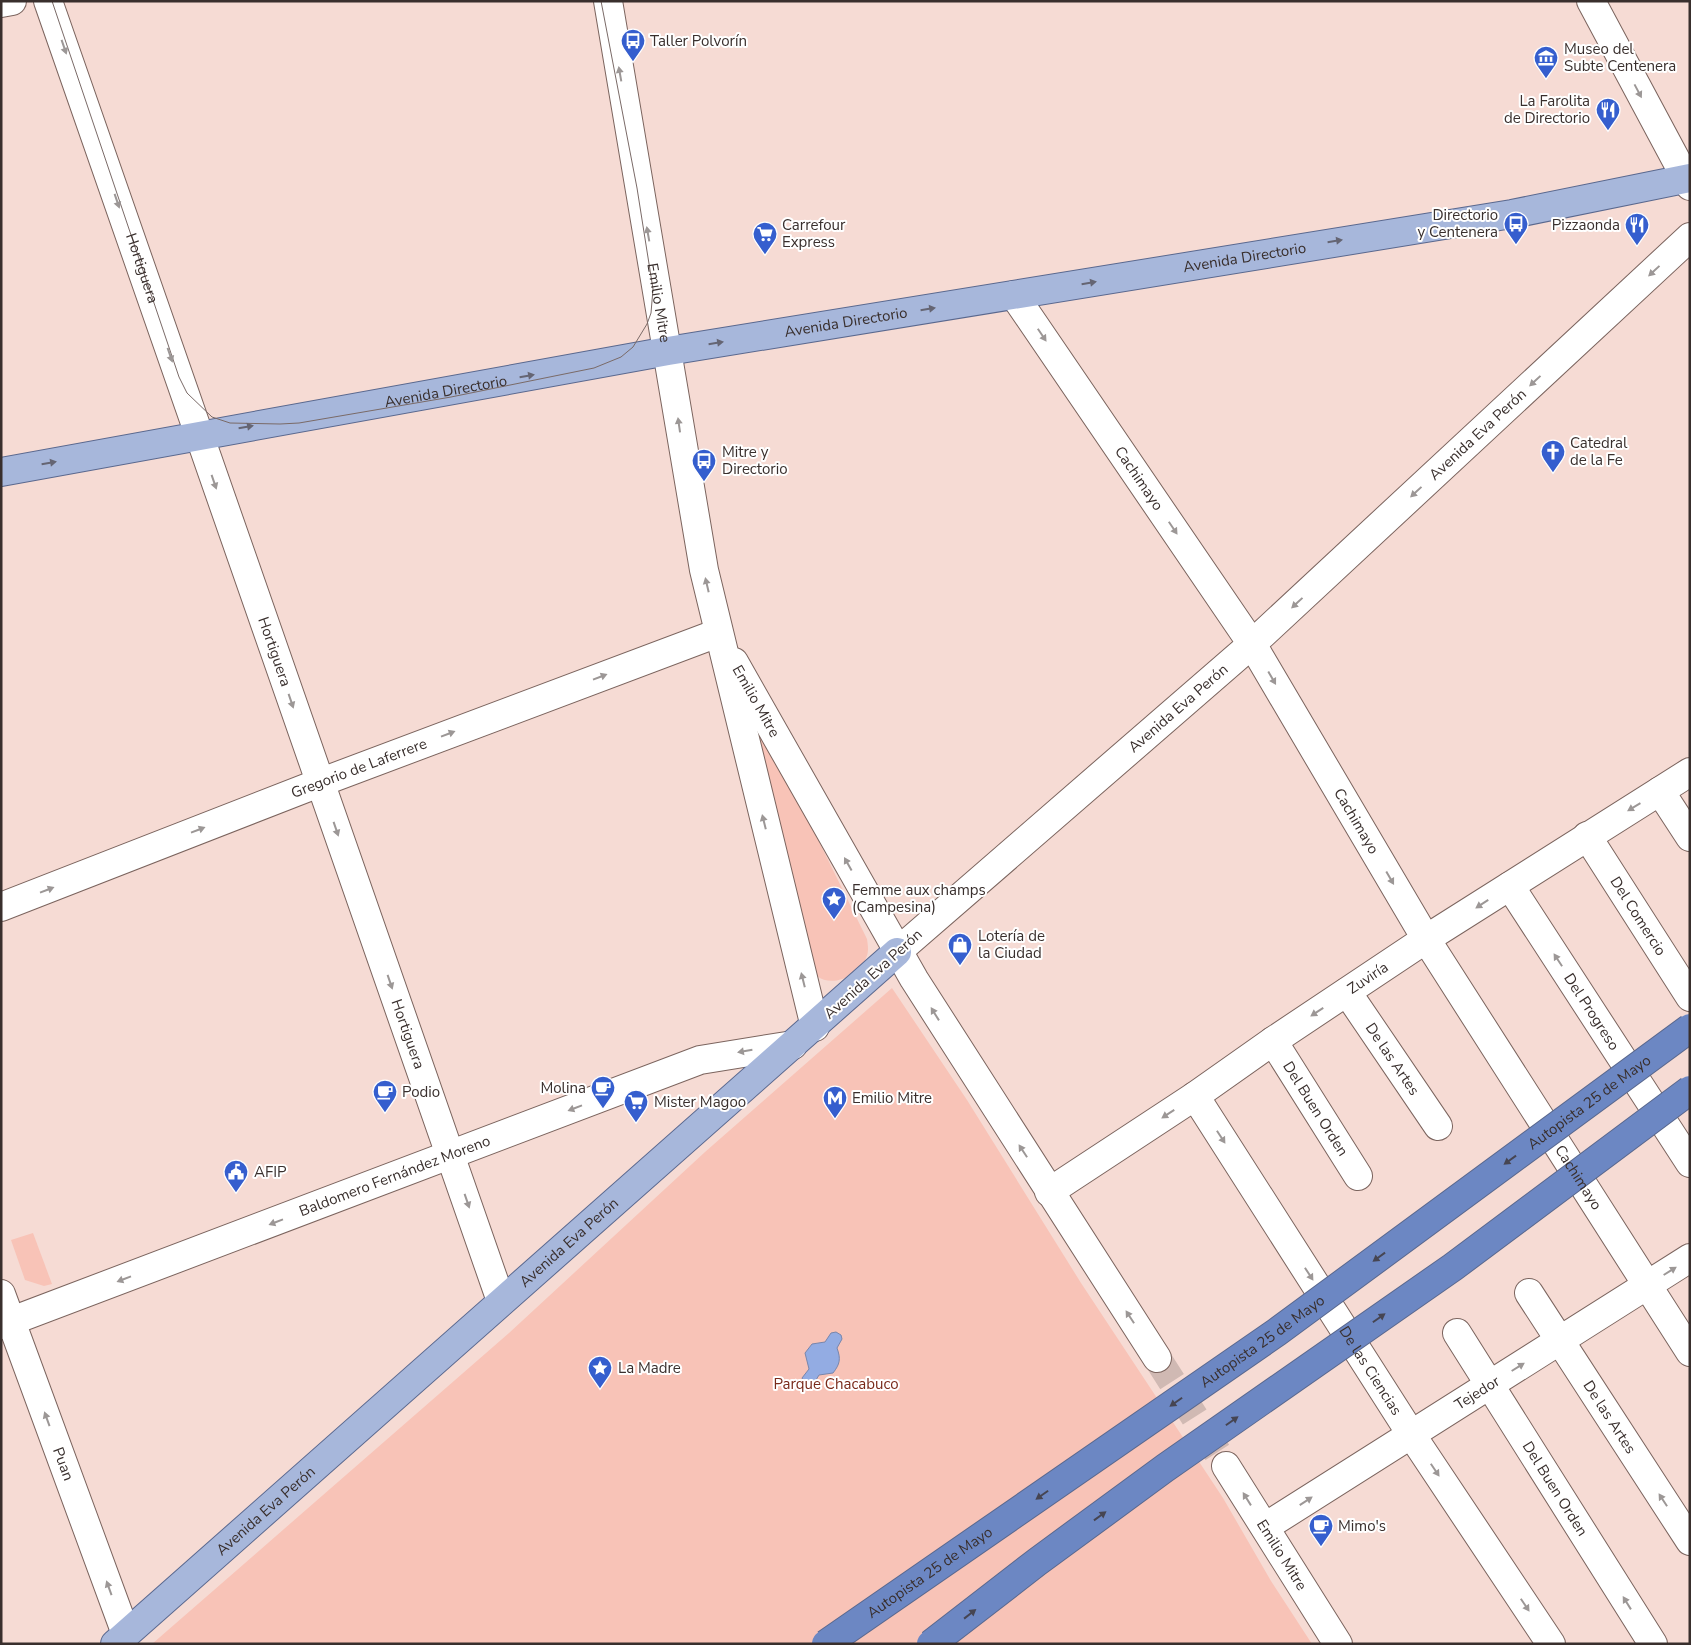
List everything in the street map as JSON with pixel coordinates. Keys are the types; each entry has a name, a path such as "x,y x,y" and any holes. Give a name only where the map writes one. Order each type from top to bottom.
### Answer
{"highway":[{"name":"Autopista 25 de Mayo","path":"826,1644 1277,1332 1690,1028"},
{"path":"932,1644 1036,1562 1157,1474 1453,1267 1690,1090"}],"main road":[{"name":"Avenida Directorio","path":"1,472 668,351 1512,214 1689,181"},
{"name":"Avenida Eva Perón","path":"120,1639 815,1027 897,952"}],"street":[{"path":"1,3 12,1"},
{"name":"Hortiguera","path":"48,1 319,783 502,1301"},
{"name":"Emilio Mitre","path":"608,1 668,351 688,484 718,632 815,1027"},
{"path":"1591,1 1689,181"},
{"name":"Avenida Eva Perón","path":"897,952 1252,644 1690,237"},
{"name":"Cachimayo","path":"1014,295 1252,644 1426,939 1690,1352"},
{"name":"Emilio Mitre","path":"718,632 897,952 1157,1358"},
{"name":"Gregorio de Laferrere","path":"1,907 319,783 718,632"},
{"name":"Zuviría","path":"1050,1192 1426,939 1690,772"},
{"path":"1660,791 1690,837"},
{"name":"Del Comercio","path":"1587,836 1690,997"},
{"name":"Del Progreso","path":"1510,886 1690,1163"},
{"name":"De las Artes","path":"1347,992 1438,1126"},
{"name":"Del Buen Orden","path":"1273,1041 1358,1176"},
{"name":"Baldomero Fernández Moreno","path":"6,1324 700,1060 747,1050 793,1045"},
{"name":"De las Ciencias","path":"1195,1096 1411,1434 1551,1644"},
{"name":"Tejedor","path":"1265,1527 1690,1258"},
{"name":"De las Artes","path":"1529,1293 1690,1540"},
{"name":"Puan","path":"1,1294 6,1324 120,1639"},
{"name":"Del Buen Orden","path":"1457,1333 1653,1644"},
{"name":"Emilio Mitre","path":"1226,1466 1338,1644"}],"green space":[{"path":"733,667 867,939 868,953 866,958 858,970 845,978 830,981 817,976"},
{"name":"Parque Chacabuco","path":"892,988 967,1100 1081,1283 1223,1498 1271,1581 1312,1644 152,1644 509,1333 705,1152"},
{"path":"33,1233 52,1284 44,1286 25,1280 11,1240"}],"water":[{"path":"836,1332 841,1335 842,1339 837,1348 839,1361 837,1367 833,1373 819,1375 813,1385 805,1384 802,1378 809,1369 805,1353 812,1344 825,1342 831,1333"}],"tunnel":[{"path":"1157,1358 1226,1466"}],"tram line":[{"path":"52,1 179,377 187,393 212,417 230,423 280,424 299,423 451,397 594,368 621,357 633,347 647,324 651,313 653,289 637,188 601,1"}],"place":[{"name":"Taller Polvorín","path":"633,62"},
{"name":"Museo del Subte Centenera","path":"1546,79"},
{"name":"La Farolita de Directorio","path":"1608,131"},
{"name":"Directorio y Centenera","path":"1516,245"},
{"name":"Pizzaonda","path":"1637,246"},
{"name":"Carrefour Express","path":"765,255"},
{"name":"Catedral de la Fe","path":"1553,473"},
{"name":"Mitre y Directorio","path":"704,482"},
{"name":"Femme aux champs (Campesina)","path":"834,920"},
{"name":"Lotería de la Ciudad","path":"960,966"},
{"name":"Molina","path":"603,1109"},
{"name":"Podio","path":"385,1113"},
{"name":"Emilio Mitre","path":"835,1119"},
{"name":"Mister Magoo","path":"636,1123"},
{"name":"AFIP","path":"236,1193"},
{"name":"La Madre","path":"600,1389"},
{"name":"Mimo's","path":"1321,1547"}]}
